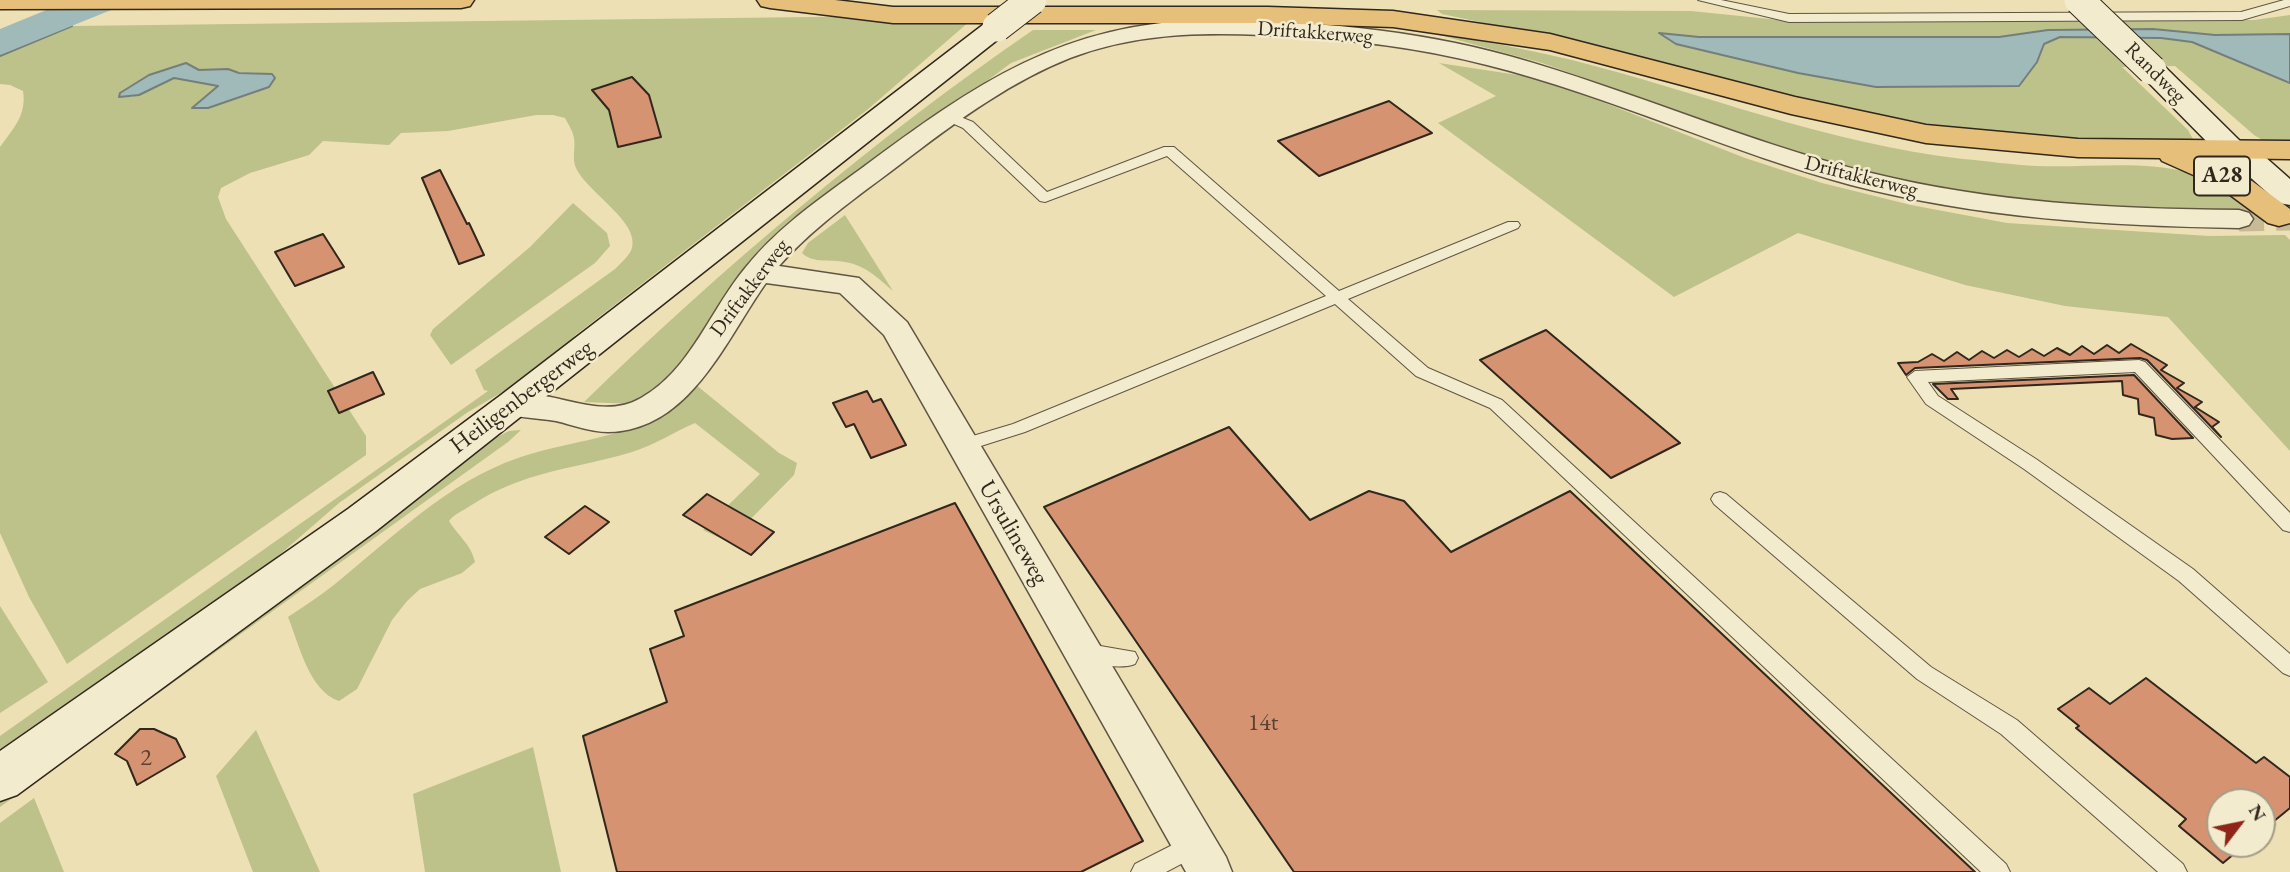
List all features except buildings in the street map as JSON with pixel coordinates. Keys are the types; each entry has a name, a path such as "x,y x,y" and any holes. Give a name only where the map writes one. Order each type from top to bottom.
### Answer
{"highway":[{"path":"0,1 461,0"},
{"name":"A28","path":"770,0 893,15 1292,15 1428,23 1486,31 1599,53 1791,105 1926,134 2026,145 2158,150 2290,150"},
{"name":"A28","path":"2158,150 2204,166 2286,213"}],"main road":[{"name":"Heiligenbergerweg","path":"0,779 362,520 514,405 1032,0"},
{"name":"Randweg","path":"2079,0 2229,148 2231,163 2286,213"}],"street":[{"name":"Driftakkerweg","path":"514,405 561,411 596,421 622,419 648,410 679,386 757,272 791,234 948,116 991,86 1059,53 1122,36 1178,27 1330,32 1432,46 1495,59 1575,83 1759,150 1908,190 2060,214 2239,219"},
{"name":"Ursulineweg","path":"757,272 849,285 896,329 1202,858"}],"lane":[{"path":"1704,0 1789,18 2242,16 2290,2"},
{"path":"948,116 968,125 1045,198 1169,150 1422,372 1496,404 1998,872"},
{"path":"962,446 1019,428 1513,225"},
{"path":"2290,525 2138,366 1915,377 1932,400 2029,464 2186,575 2290,667"},
{"path":"1720,499 1924,673 2009,727 2175,872"},
{"path":"1083,652 1128,657"},
{"path":"1143,872 1202,858"}],"green space":[{"path":"1437,10 1691,11 1789,21 2254,20 2290,15 2290,34 2215,35 2153,29 2048,30 1999,37 1700,37 2037,62 2044,44 2060,37 2161,38 2192,42 2290,83 2290,143 2266,142 2254,135 2175,66 2122,67 2188,130 2194,141 2182,146 1922,130 1616,51 1442,14"},
{"path":"977,15 867,110 573,337 589,328 535,373 468,412 339,503 246,584 0,766 0,736 488,391 484,390 475,370 615,269 632,248 632,238 621,218 577,170 573,135 565,118 553,115 536,115 448,131 401,133 389,145 323,141 309,155 250,173 221,188 218,197 226,219 366,436 366,455 67,664 29,597 0,533 0,147 18,121 24,100 23,91 0,84 0,56 72,26","holes":["186,63 199,70 263,73 257,92 224,103 199,101 219,86 174,78 131,97 120,93 149,75"]},
{"path":"1033,30 1096,30 1011,63 835,194 673,379 636,404 584,402 690,302 857,160"},
{"path":"1432,33 1572,60 1815,130 1913,152 2028,165 2123,165 2179,170 2205,178 2230,191 2251,211 2142,211 2049,207 1884,179 1804,156 1542,63"},
{"path":"1439,63 1544,79 1745,158 1822,183 1911,205 2007,223 2209,236 2285,235 2290,240 2290,451 2168,317 2065,306 1965,285 1798,233 1674,297 1438,123 1496,96"},
{"path":"573,203 607,233 610,246 595,263 451,365 430,335 433,329 530,247"},
{"path":"845,215 893,291 859,266 817,260 802,253 808,243"},
{"path":"695,384 779,453 797,463 794,475 728,542 703,530 760,474 695,423 632,452 549,472 510,485 456,514 449,521 467,545 475,562 462,573 420,589 407,601 392,620 357,689 339,701 320,687 306,665 288,617 335,584 444,496 468,481 518,458 636,426 677,402"},
{"path":"521,430 508,442 0,807 0,797 484,444 509,431"},
{"path":"0,606 48,682 0,713"},
{"path":"256,730 320,872 253,872 216,776"},
{"path":"533,747 561,872 425,872 413,794"},
{"path":"34,798 64,872 0,872 0,823"}],"water":[{"path":"31,23 72,26 0,56 0,36"},
{"path":"2153,29 2215,35 2290,34 2290,83 2192,42 2161,38 2060,37 2044,44 2037,62 2019,86 1876,87 1798,73 1676,44 1659,33 1699,37 1999,37 2048,30"},
{"path":"186,63 199,70 228,69 239,73 272,74 275,78 269,87 208,108 192,108 218,86 174,78 139,95 119,97 120,93 149,75"}],"waterway":[{"path":"0,43 103,0"}],"tunnel":[{"path":"2239,219 2290,218"}]}
